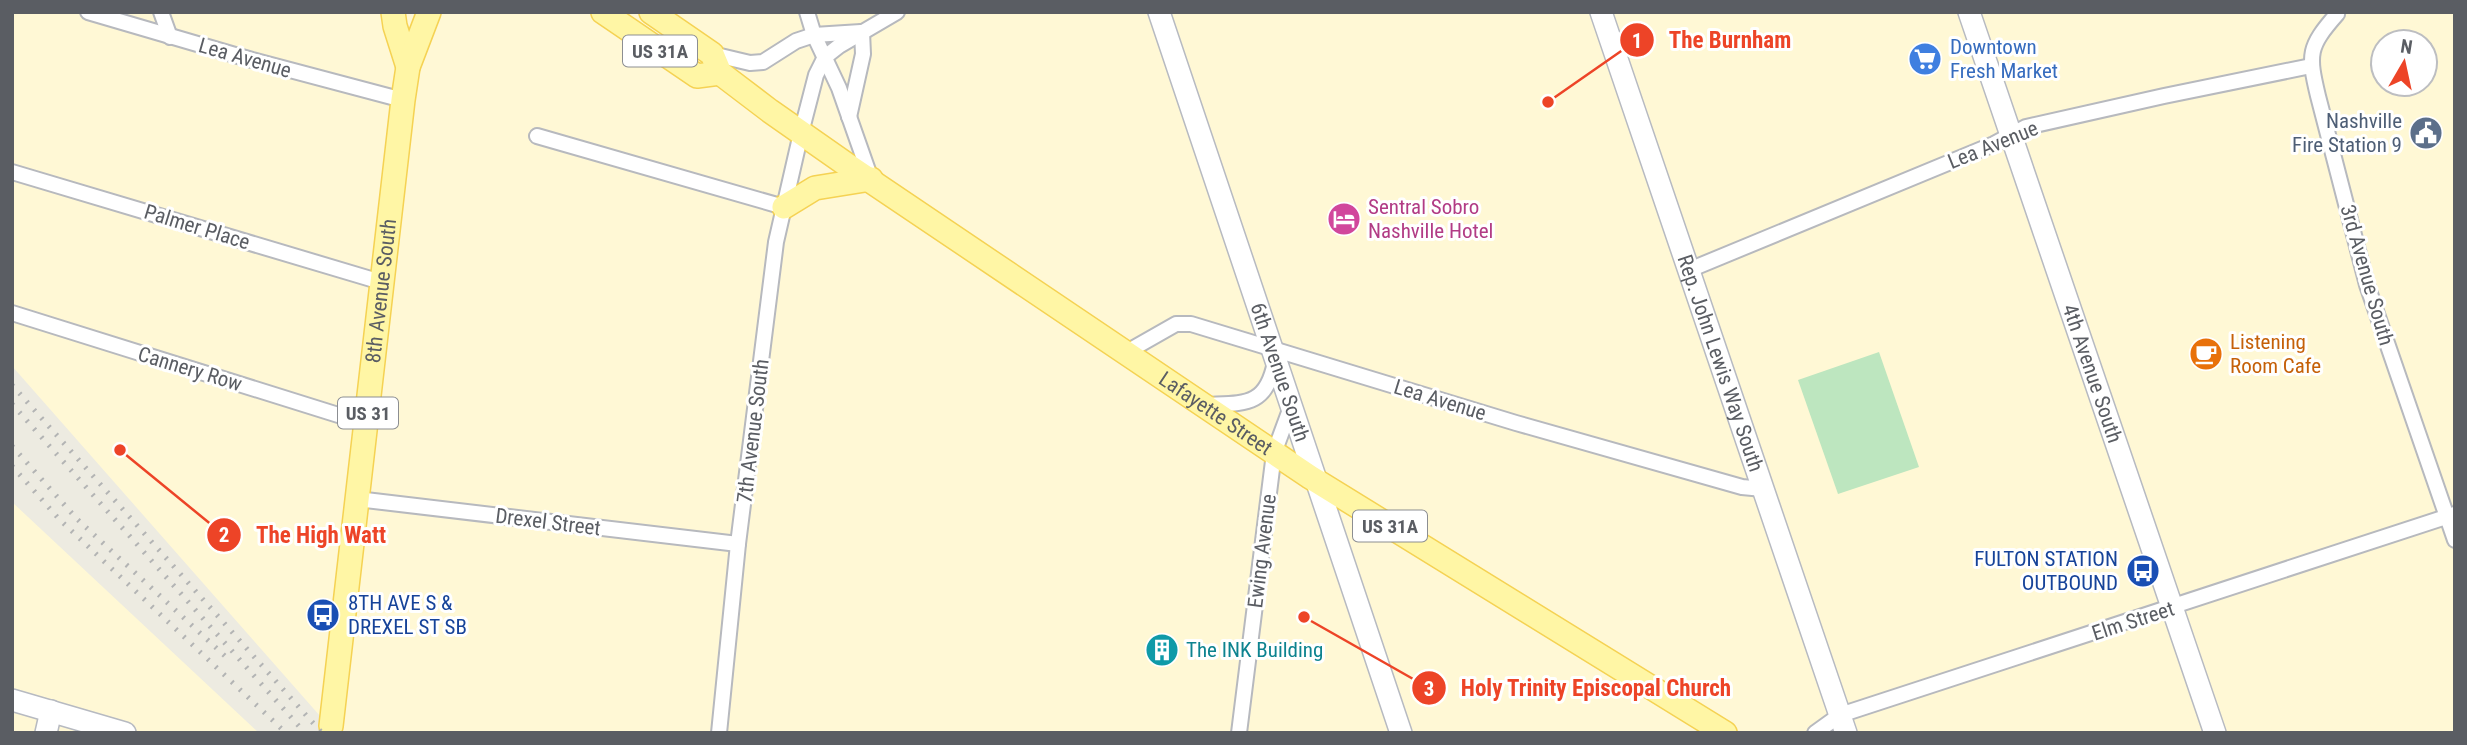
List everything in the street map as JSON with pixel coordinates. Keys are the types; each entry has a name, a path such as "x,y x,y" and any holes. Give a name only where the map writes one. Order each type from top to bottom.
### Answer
{"main road":[{"name":"8th Avenue South","path":"393,12 408,67"},
{"name":"8th Avenue South","path":"331,726 403,100 408,67 429,12"},
{"name":"Lafayette Street","path":"603,12 697,76 716,63"},
{"name":"Lafayette Street","path":"651,12 801,132 1202,405 1317,481 1725,733"},
{"path":"784,207 815,188 871,179"}],"street":[{"name":"Lea Avenue","path":"88,12 403,100"},
{"path":"162,12 170,37"},
{"path":"807,12 871,179"},
{"path":"825,57 897,12"},
{"name":"6th Avenue South","path":"1158,12 1401,733"},
{"name":"Rep. John Lewis Way South","path":"1601,12 1843,724"},
{"name":"4th Avenue South","path":"1969,12 2215,733"},
{"path":"2311,66 2316,38 2339,13"},
{"path":"716,63 763,62 796,41 814,34 862,32"},
{"path":"849,118 863,54 862,32"},
{"name":"7th Avenue South","path":"719,733 738,544 776,242 801,132 817,75 825,57"},
{"name":"Lea Avenue","path":"1689,270 1994,144 2026,128 2311,66"},
{"name":"3rd Avenue South","path":"2311,66 2367,285 2451,515 2455,540"},
{"path":"537,136 784,207"},
{"name":"Palmer Place","path":"12,172 381,282"},
{"name":"Cannery Row","path":"12,313 367,424"},
{"name":"Lea Avenue","path":"1125,353 1176,324 1191,324 1273,355 1742,487 1763,489"},
{"path":"1202,405 1255,400 1267,388 1273,355"},
{"name":"Ewing Avenue","path":"1239,733 1274,453 1291,407"},
{"name":"Drexel Street","path":"358,499 738,544"},
{"name":"Elm Street","path":"1815,733 2173,608 2451,515"},
{"path":"12,701 125,733"},
{"path":"46,733 51,711"}],"shaded area":[{"path":"12,12 2455,12 2455,733 335,733 12,366"},
{"path":"12,502 259,733 12,733"}],"green space":[{"path":"1879,352 1919,467 1838,494 1798,380"}],"railway":[{"path":"12,385 322,733"},
{"path":"12,404 305,733"},
{"path":"12,446 77,519 226,657"},
{"path":"12,466 59,519 286,733"}],"place":[{"name":"Downtown Fresh Market","path":"1925,59"},
{"name":"The Burnham","path":"1548,102"},
{"name":"Nashville Fire Station 9","path":"2426,133"},
{"name":"Sentral Sobro Nashville Hotel","path":"1344,219"},
{"name":"Listening Room Cafe","path":"2206,354"},
{"name":"The High Watt","path":"120,450"},
{"name":"FULTON STATION OUTBOUND","path":"2143,571"},
{"name":"8TH AVE S & DREXEL ST SB","path":"323,615"},
{"name":"Holy Trinity Episcopal Church","path":"1304,617"},
{"name":"The INK Building","path":"1162,650"}]}
